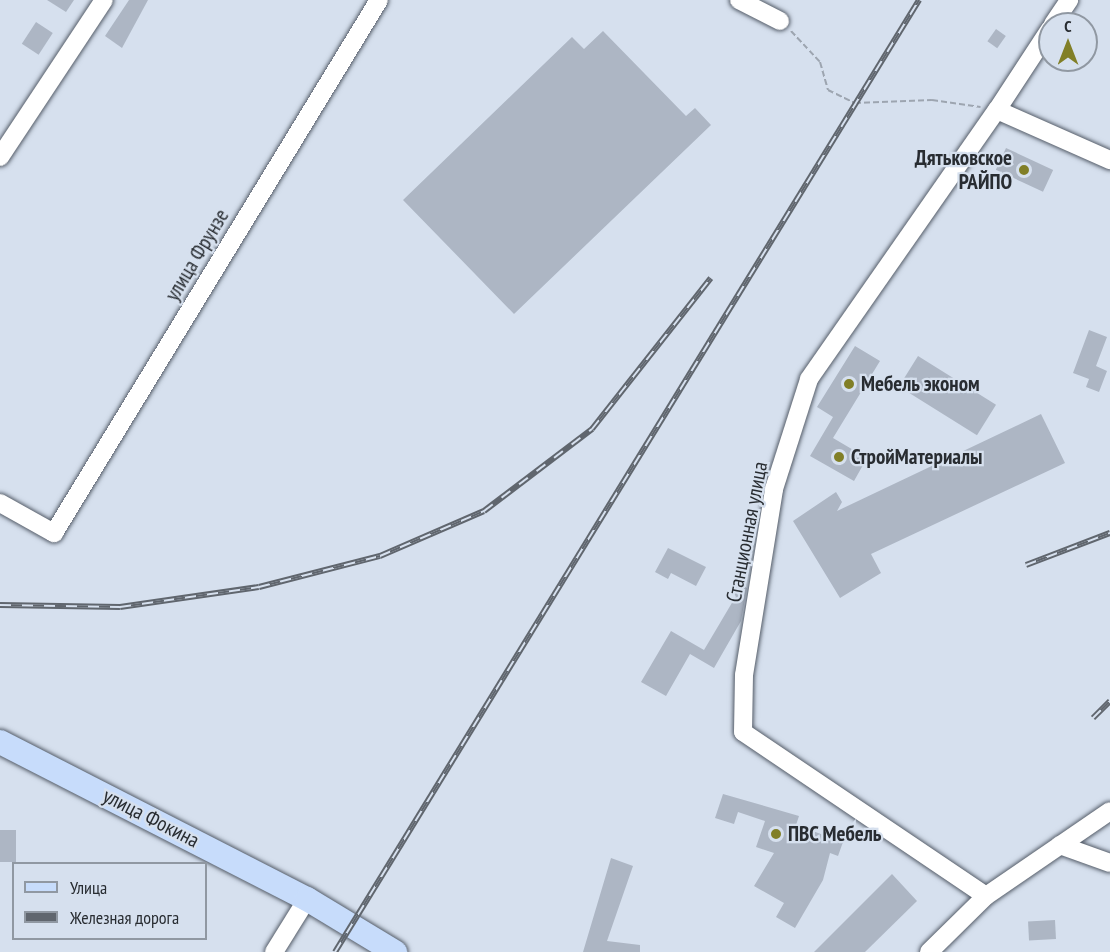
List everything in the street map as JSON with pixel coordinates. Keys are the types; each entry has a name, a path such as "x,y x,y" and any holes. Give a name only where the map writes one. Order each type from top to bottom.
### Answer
{"main road":[{"name":"улица Фокина","path":"0,742 307,899 394,952"}],"street":[{"path":"0,157 104,0"},
{"name":"улица Фрунзе","path":"0,503 54,533 379,0"},
{"path":"739,0 780,21"},
{"path":"1038,47 997,110 1110,160"},
{"name":"Станционная улица","path":"986,896 743,732 744,675 774,489 809,379 997,110"},
{"path":"929,952 986,896 1110,811"},
{"path":"1060,845 1110,863"},
{"path":"274,952 307,899"}],"path":[{"path":"780,21 820,62 828,90 855,103 932,100 997,110"}],"building":[{"path":"47,0 74,0 66,12"},
{"path":"129,0 148,0 122,48 105,36"},
{"path":"36,22 53,33 39,55 22,44"},
{"path":"996,29 1006,36 997,48 987,41"},
{"path":"603,31 686,116 695,108 711,125 514,314 403,200 572,37 584,49"},
{"name":"Дятьковское РАЙПО","path":"1006,148 1053,170 1043,192 996,170"},
{"path":"1089,330 1107,337 1096,366 1107,371 1099,392 1086,387 1089,379 1073,373"},
{"path":"855,346 880,361 833,438 867,458 854,481 810,456 833,417 817,407"},
{"path":"918,356 996,405 977,435 899,387"},
{"path":"1041,414 1065,463 871,554 881,573 840,598 793,521 836,492 842,502 837,511"},
{"path":"668,548 706,567 696,586 671,573 668,579 655,572"},
{"path":"736,582 747,588 741,621 714,668 690,654 666,696 641,682 671,631 704,650 736,596 729,592"},
{"path":"723,794 799,816 796,825 843,842 838,856 830,853 823,880 795,928 776,917 784,903 754,886 774,853 756,847 765,821 738,812 734,824 715,818"},
{"path":"0,830 16,830 16,862 0,862"},
{"path":"611,858 633,866 607,941 640,945 640,952 583,952"},
{"path":"892,874 917,901 865,952 814,952"},
{"path":"1055,920 1056,939 1029,940 1028,921"}],"railway":[{"path":"335,952 919,0"},
{"path":"0,605 120,607 259,587 380,556 484,511 592,429 711,278"},
{"path":"1026,565 1110,533"},
{"path":"1093,718 1110,701"}],"place":[{"name":"Дятьковское РАЙПО","path":"1024,170"},
{"name":"Мебель эконом","path":"849,384"},
{"name":"СтройМатериалы","path":"839,457"},
{"name":"ПВС Мебель","path":"776,834"}]}
